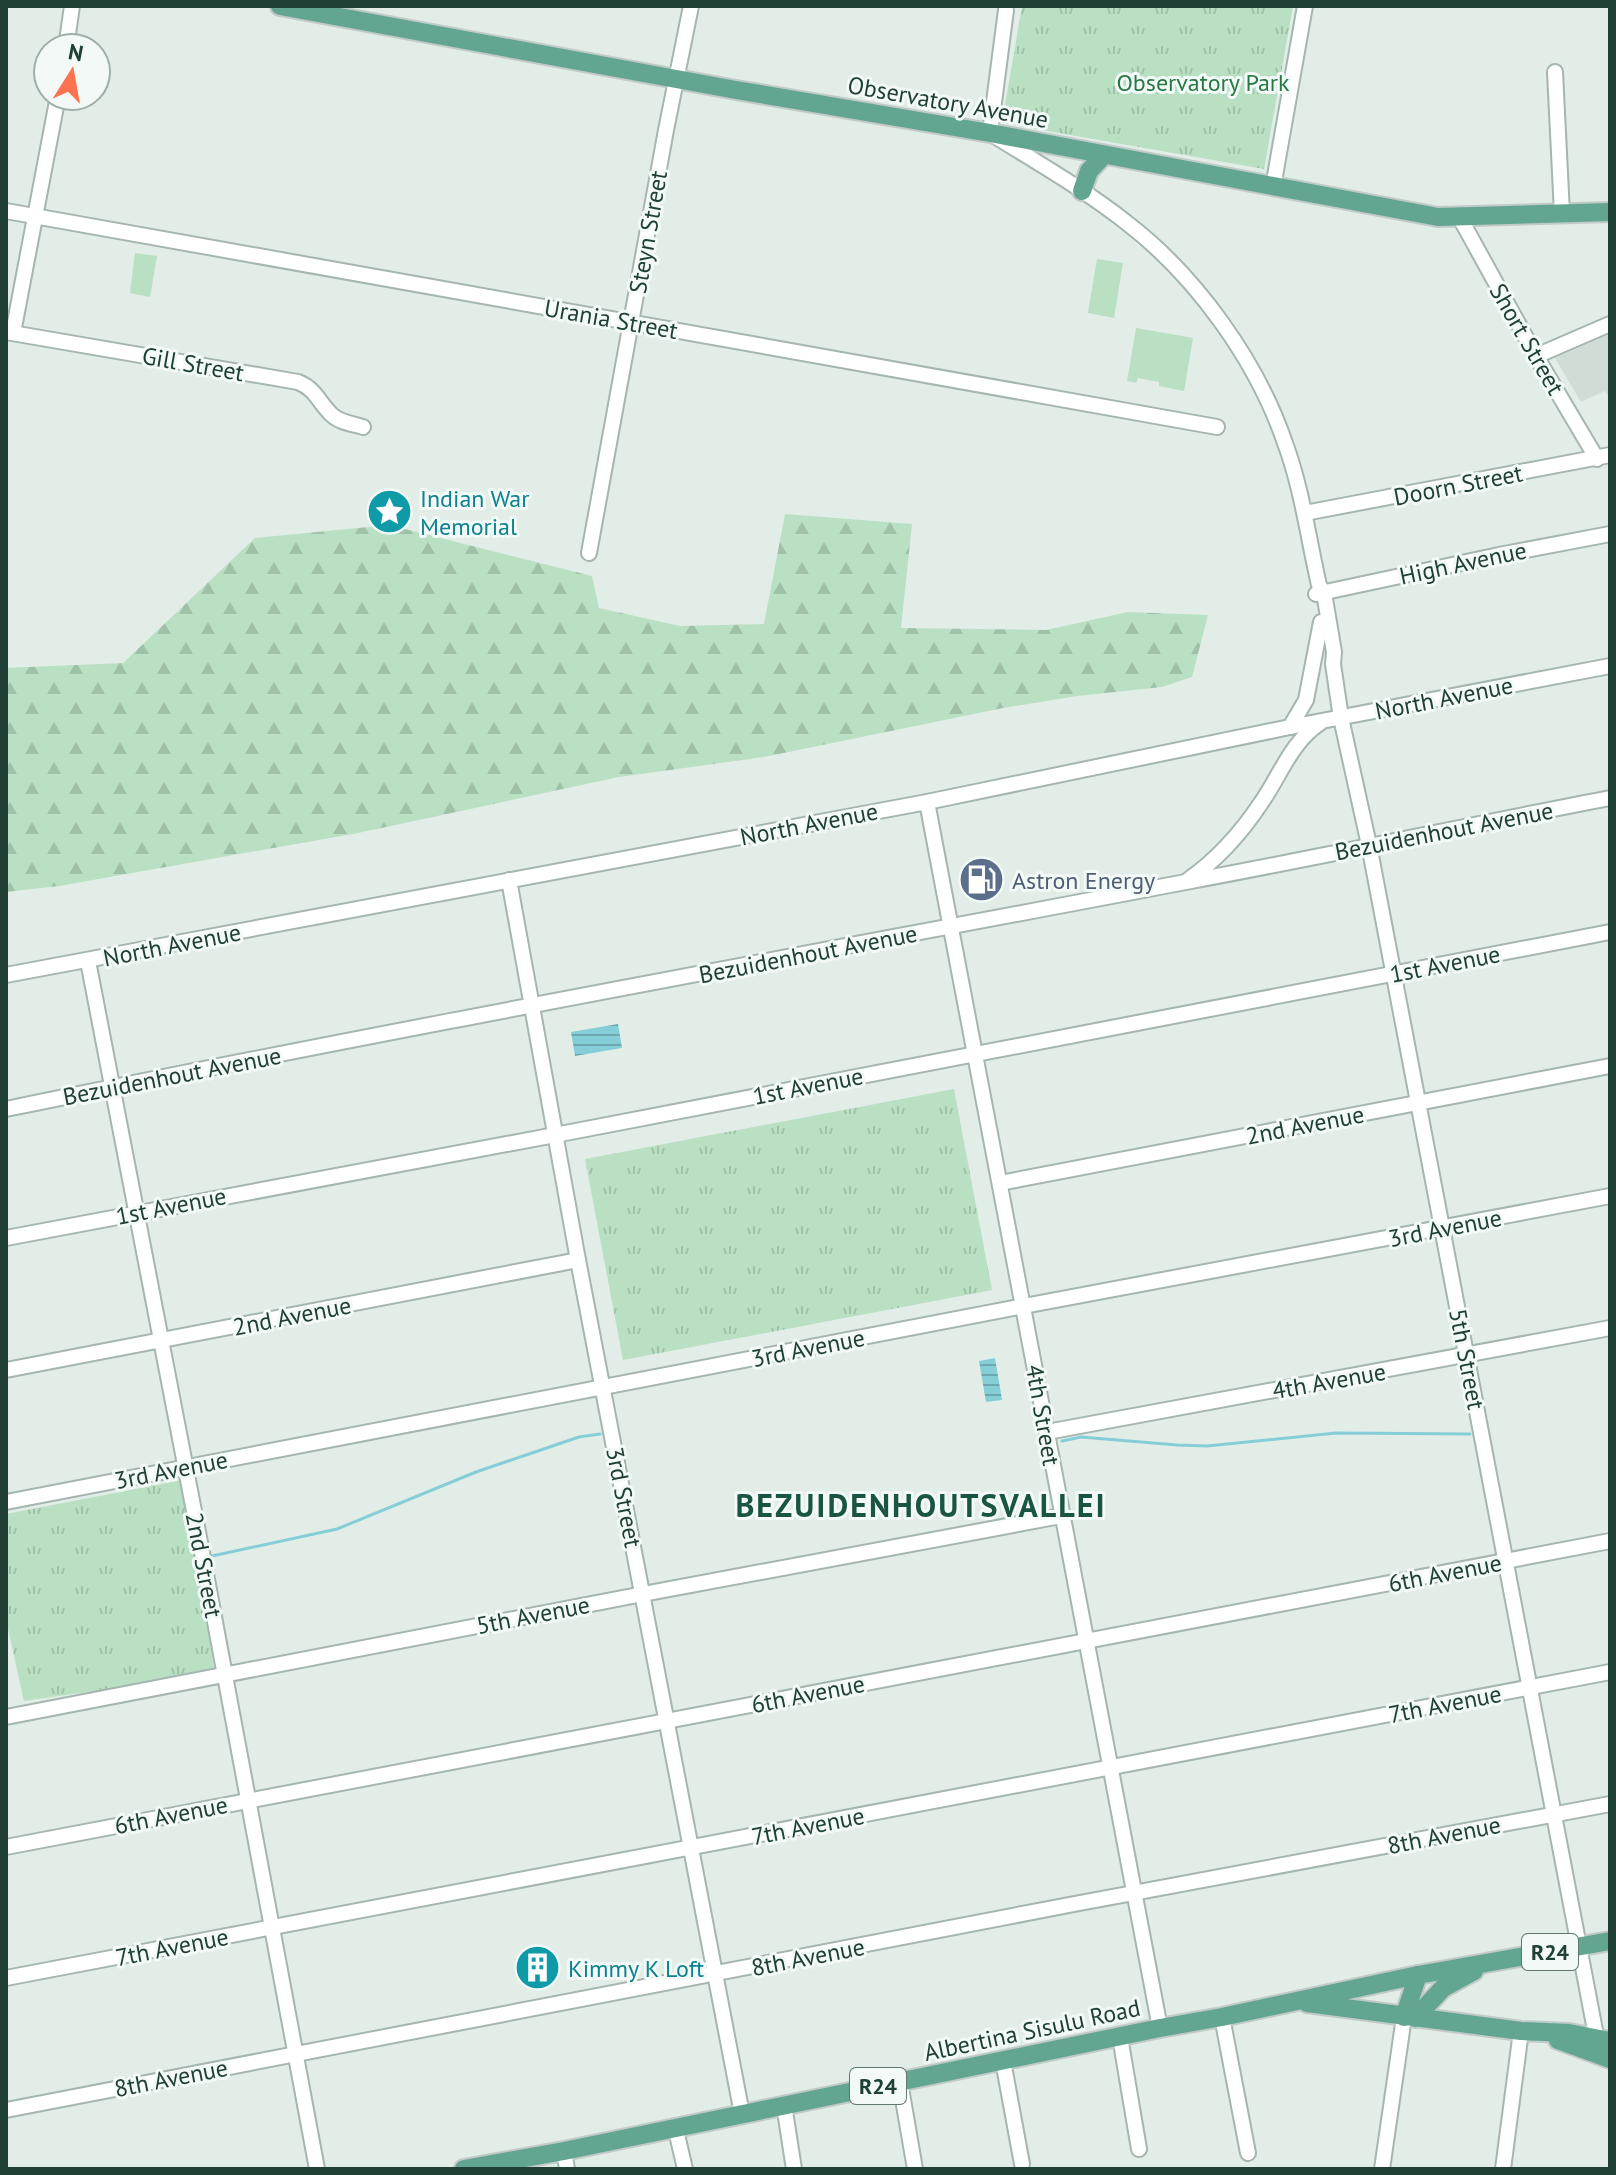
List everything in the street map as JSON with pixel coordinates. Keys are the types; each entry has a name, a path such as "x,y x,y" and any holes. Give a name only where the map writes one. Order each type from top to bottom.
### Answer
{"main road":[{"name":"Observatory Avenue","path":"280,6 1428,215 1460,218 1610,212"},
{"path":"1082,191 1089,171 1104,155"},
{"name":"Albertina Sisulu Road","path":"464,2169 565,2160 675,2126 1418,1975 1610,1941"},
{"name":"R24","path":"1292,2001 1409,2017 1443,1988 1491,1963"},
{"path":"1418,1975 1409,2017 1526,2032 1569,2033 1604,2048"}],"street":[{"path":"68,32 72,6"},
{"name":"Steyn Street","path":"589,553 691,6"},
{"path":"1273,187 1305,6"},
{"path":"1006,10 990,133 1128,224 1178,270 1222,324 1257,381 1285,441 1305,513 1319,591"},
{"path":"1555,72 1562,214"},
{"path":"10,332 55,112"},
{"name":"Urania Street","path":"6,211 1217,427"},
{"name":"Short Street","path":"1460,218 1536,356 1603,457"},
{"path":"1536,356 1610,324"},
{"name":"Gill Street","path":"10,332 298,382 309,386 337,419 363,427"},
{"name":"Doorn Street","path":"1305,513 1603,457"},
{"name":"High Avenue","path":"1319,591 1610,534"},
{"name":"5th Street","path":"1319,591 1327,655 1333,664"},
{"name":"5th Street","path":"1319,591 1334,652 1341,718 1369,845 1579,1947 1604,2048"},
{"path":"1290,727 1306,700 1321,622"},
{"name":"North Avenue","path":"6,975 927,802 1290,727 1610,666"},
{"path":"1186,882 1230,844 1262,801 1303,735 1323,721"},
{"path":"1273,731 1284,737 1293,751"},
{"name":"Bezuidenhout Avenue","path":"6,1109 1610,798"},
{"name":"4th Street","path":"927,802 1160,2028"},
{"name":"3rd Street","path":"509,880 578,1260 742,2114"},
{"name":"1st Avenue","path":"6,1238 1610,932"},
{"name":"2nd Street","path":"88,961 317,2169"},
{"name":"2nd Avenue","path":"1000,1183 1610,1066"},
{"name":"3rd Avenue","path":"6,1502 1610,1196"},
{"name":"2nd Avenue","path":"6,1370 578,1260"},
{"name":"4th Avenue","path":"1047,1432 1610,1328"},
{"name":"5th Avenue","path":"6,1717 1061,1516"},
{"name":"6th Avenue","path":"6,1847 1610,1541"},
{"name":"7th Avenue","path":"6,1978 1610,1672"},
{"name":"8th Avenue","path":"6,2110 1610,1804"},
{"path":"1222,2017 1248,2153"},
{"path":"1382,2169 1409,2017"},
{"path":"1503,2169 1526,2032"},
{"path":"1120,2037 1139,2149"},
{"path":"1003,2061 1022,2164"},
{"path":"900,2082 915,2169"},
{"path":"784,2105 794,2169"},
{"path":"675,2126 685,2169"}],"shaded area":[{"path":"1610,334 1610,399 1605,391 1581,402 1555,358"}],"green space":[{"name":"Observatory Park","path":"1022,6 1293,6 1264,169 1002,123"},
{"path":"135,253 157,256 150,297 130,293"},
{"path":"1097,259 1123,263 1114,318 1088,313"},
{"path":"1136,328 1193,338 1184,391 1138,378 1136,383 1127,381"},
{"path":"785,514 912,524 901,628 1046,630 1128,612 1208,615 1192,677 1162,687 1003,708 764,757 619,777 358,833 59,886 6,892 6,668 123,663 255,538 389,525 592,576 599,608 680,626 764,624"},
{"path":"954,1089 992,1290 623,1360 585,1159"},
{"path":"182,1480 215,1674 24,1701 6,1620 6,1514"}],"water":[{"path":"618,1024 622,1048 575,1056 571,1032"},
{"path":"995,1358 1002,1400 986,1402 979,1361"}],"waterway":[{"path":"1062,1441 1081,1437 1207,1446 1336,1433 1470,1434"},
{"path":"212,1556 337,1529 476,1472 579,1437 600,1434"}],"place":[{"name":"Indian War Memorial","path":"389,512"},
{"name":"Astron Energy","path":"981,880"},
{"name":"Kimmy K Loft","path":"537,1968"}],"district":[{"name":"BEZUIDENHOUTSVALLEI","path":"921,1505"}]}
